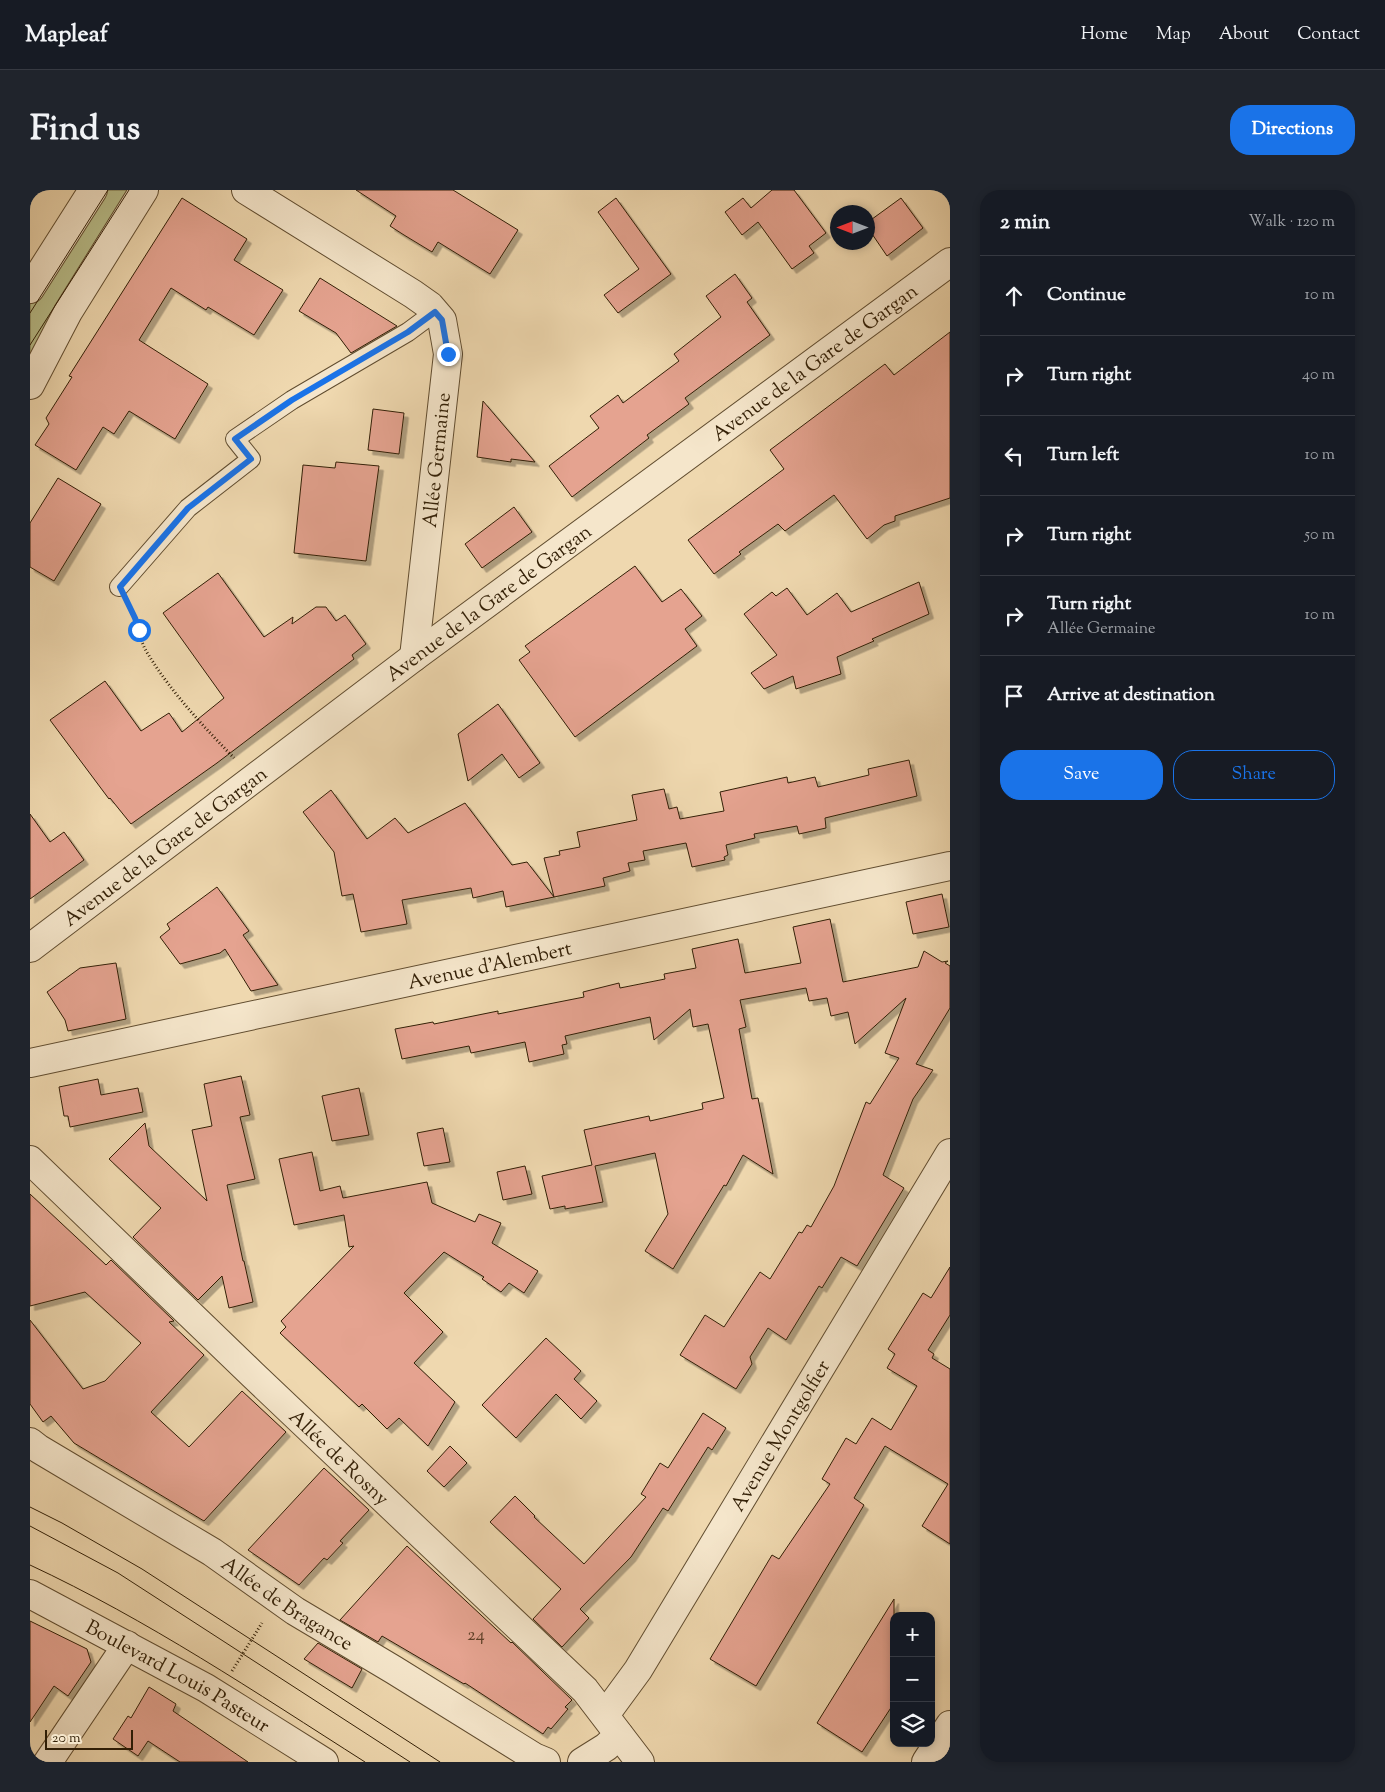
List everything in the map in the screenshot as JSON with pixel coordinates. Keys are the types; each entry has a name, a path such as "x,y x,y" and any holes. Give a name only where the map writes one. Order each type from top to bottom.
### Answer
{"street":[{"path":"30,289 93,190"},
{"path":"30,385 68,312 144,190"},
{"name":"Allée Germaine","path":"246,190 413,294 442,320 448,354 414,657"},
{"name":"Avenue de la Gare de Gargan","path":"30,948 414,657 950,262"},
{"name":"Avenue d'Alembert","path":"30,1063 950,866"},
{"name":"Avenue Montgolfier","path":"612,1725 638,1670 950,1153"},
{"name":"Allée de Rosny","path":"30,1160 252,1374 578,1683 640,1762"},
{"name":"Allée de Bragance","path":"30,1442 212,1552 295,1611 534,1757 546,1762"},
{"name":"Boulevard Louis Pasteur","path":"30,1594 206,1688 324,1762"},
{"path":"48,1762 127,1645"},
{"path":"582,1762 606,1747 612,1725"},
{"path":"926,1762 950,1725"}],"lane":[{"path":"120,587 188,508 251,459 235,439 292,400 408,332 435,312"}],"path":[{"path":"120,587 135,618 147,652 171,687 236,761"},
{"path":"229,1676 267,1616"}],"green space":[{"path":"102,190 134,190 37,358 30,353 30,300"}],"building":[{"path":"356,190 453,190 518,230 490,274 438,242 432,252 404,235 390,226 396,216"},
{"path":"772,190 794,190 826,233 809,246 814,253 792,269 758,222 742,235 725,212 743,198 751,208"},
{"path":"182,198 247,239 234,260 283,290 254,335 208,307 206,310 171,288 139,340 208,384 175,439 129,411 114,434 103,427 76,470 35,445 49,424 46,418 72,377 69,376"},
{"path":"616,198 671,274 618,313 604,295 639,269 598,212"},
{"path":"901,198 923,228 887,256 875,238 875,217"},
{"path":"735,274 752,298 747,302 770,335 685,398 689,404 647,435 649,438 572,497 549,466 599,428 590,416 618,395 623,403 679,361 674,354 721,317 706,296"},
{"path":"320,278 397,326 351,353 336,333 299,311"},
{"path":"950,332 950,498 895,516 895,521 884,525 867,539 834,495 785,531 778,524 739,552 741,554 714,574 688,540 784,469 770,450 885,364 894,375"},
{"path":"483,401 535,462 511,459 511,462 477,457"},
{"path":"373,409 404,413 399,454 368,450"},
{"path":"336,462 379,466 366,561 294,553 303,465 335,468"},
{"path":"58,478 101,504 54,581 30,567 30,523"},
{"path":"514,507 532,532 482,568 465,544"},
{"path":"635,566 662,602 681,589 702,616 685,629 697,646 575,737 519,660 530,652 525,646"},
{"path":"218,573 264,637 293,617 292,624 316,607 326,607 336,621 345,615 366,644 352,655 354,659 217,763 131,824 109,799 50,720 105,681 141,731 169,713 182,732 224,698 163,613"},
{"path":"919,582 929,614 837,657 841,674 796,689 793,676 764,689 751,673 777,655 744,614 772,592 776,596 787,588 807,615 837,593 851,612"},
{"path":"498,704 540,763 519,778 502,754 468,781 458,734"},
{"path":"909,760 917,796 825,818 826,828 799,834 797,826 754,834 755,838 726,845 728,855 724,857 725,860 692,867 686,843 643,851 645,860 628,863 630,871 603,878 605,886 554,897 544,858 560,855 559,851 580,847 577,832 637,820 632,795 664,789 669,809 677,807 680,819 724,811 720,792 787,777 788,783 815,777 818,787 869,775 868,769"},
{"path":"331,790 367,839 395,818 408,833 465,803 512,865 527,862 554,897 506,907 503,891 473,898 471,888 402,900 407,924 361,932 353,894 342,896 334,852 303,812"},
{"path":"30,814 50,842 64,832 84,860 30,899"},
{"path":"217,887 249,931 243,935 278,985 251,991 225,949 220,953 180,964 160,937 170,929 167,924"},
{"path":"942,894 949,927 913,934 906,902"},
{"path":"830,919 843,982 918,967 924,951 942,962 948,961 945,963 950,966 950,1008 916,1064 933,1070 913,1099 883,1175 904,1188 857,1266 841,1257 822,1288 819,1286 786,1340 768,1328 750,1357 752,1364 736,1389 680,1355 705,1315 724,1327 760,1272 770,1279 799,1232 802,1233 807,1225 811,1227 834,1186 866,1102 870,1104 899,1058 885,1053 906,998 855,1044 848,1012 831,1016 827,998 809,1001 806,988 740,1000 746,1027 739,1029 752,1099 758,1098 773,1174 743,1155 726,1186 724,1185 673,1269 645,1251 668,1214 655,1153 595,1166 603,1202 565,1209 565,1206 550,1209 542,1176 592,1165 584,1130 649,1116 650,1121 703,1109 702,1103 724,1098 708,1024 693,1027 690,1009 654,1040 650,1017 565,1036 567,1044 562,1045 564,1054 529,1062 525,1042 471,1053 469,1046 402,1059 395,1029 433,1022 434,1024 498,1011 498,1014 584,997 583,992 619,983 620,988 665,979 664,974 696,968 692,949 738,939 745,973 801,963 793,927"},
{"path":"116,963 126,1019 68,1031 65,1020 47,992 80,968"},
{"path":"241,1076 250,1115 240,1117 255,1179 227,1185 253,1302 229,1308 222,1276 198,1300 133,1237 161,1208 109,1159 145,1123 149,1146 207,1201 192,1130 212,1126 204,1084"},
{"path":"98,1079 101,1095 138,1088 143,1112 70,1127 68,1116 64,1116 59,1087"},
{"path":"359,1088 369,1135 332,1141 322,1096"},
{"path":"443,1128 450,1162 424,1166 417,1133"},
{"path":"312,1152 320,1191 340,1186 343,1198 427,1182 432,1203 475,1222 479,1214 501,1223 492,1243 538,1271 524,1293 509,1283 501,1292 482,1279 484,1277 444,1252 404,1293 443,1332 414,1363 455,1402 428,1446 399,1418 387,1429 362,1404 359,1407 280,1333 286,1327 281,1321 354,1246 349,1247 344,1215 294,1225 279,1159"},
{"path":"525,1166 532,1194 503,1200 497,1172"},
{"path":"30,1194 106,1265 111,1260 174,1321 169,1322 204,1355 151,1412 189,1447 242,1391 286,1432 204,1521 74,1443 51,1416 43,1422 30,1404 30,1320 83,1389 105,1381 141,1343 85,1292 30,1306"},
{"path":"950,1267 950,1315 928,1350 934,1354 932,1358 950,1369 950,1544 922,1526 948,1484 885,1446 854,1498 864,1505 756,1686 710,1659 772,1555 779,1559 830,1484 822,1479 846,1438 856,1444 872,1418 891,1430 917,1386 887,1368 895,1354 888,1349 923,1293 931,1298"},
{"path":"546,1338 581,1371 574,1379 597,1401 581,1419 556,1394 516,1438 482,1405"},
{"path":"703,1413 726,1428 712,1450 708,1447 668,1511 663,1508 631,1557 580,1609 589,1618 562,1647 533,1619 561,1589 490,1522 515,1496 534,1517 584,1564 646,1497 641,1494 660,1463 668,1468"},
{"path":"450,1446 467,1463 444,1487 427,1471"},
{"path":"324,1468 369,1510 340,1541 343,1543 327,1560 324,1558 299,1585 248,1550"},
{"path":"407,1546 572,1700 565,1707 568,1709 551,1729 548,1727 543,1734 465,1683 382,1636 378,1642 340,1620"},
{"path":"894,1599 894,1612 890,1612 890,1709 862,1752 817,1723"},
{"path":"30,1621 87,1649 91,1662 68,1696 54,1686 30,1722"},
{"path":"318,1643 362,1669 352,1688 304,1659"},
{"path":"149,1687 176,1704 173,1711 248,1762 180,1762 148,1741 138,1756 113,1739 128,1716 131,1718"}],"tram line":[{"path":"30,313 108,190"},
{"path":"30,345 129,190"},
{"path":"30,1507 142,1569 440,1762"},
{"path":"30,1526 118,1573 410,1762"},
{"path":"30,1565 74,1586 159,1633 242,1683 365,1762"}],"route":[{"path":"139,630 120,587 188,508 251,459 235,439 292,400 408,332 435,312 442,320 448,354"}]}
